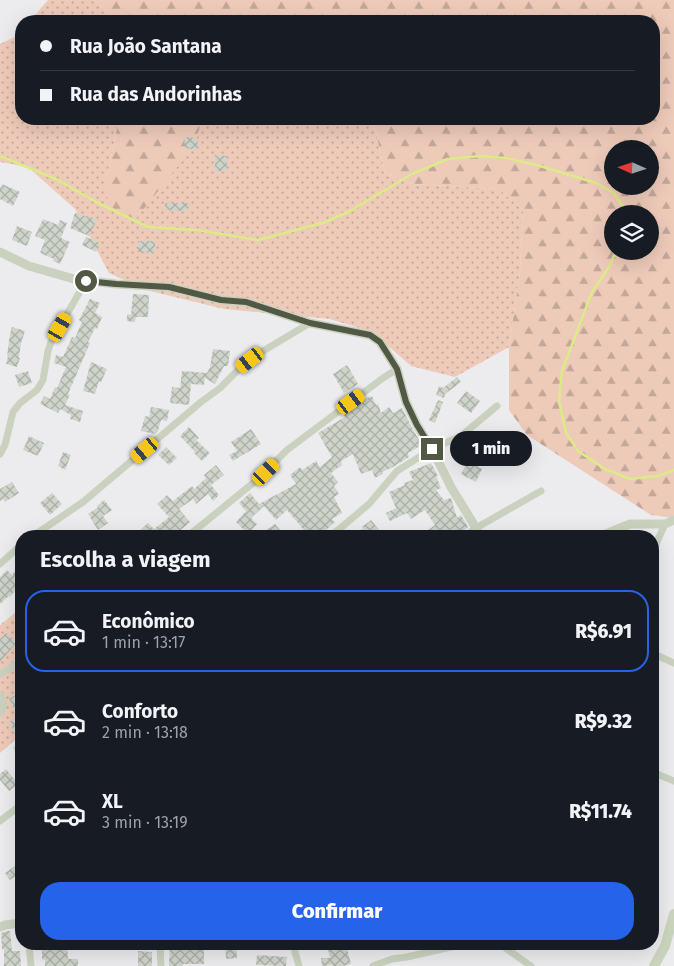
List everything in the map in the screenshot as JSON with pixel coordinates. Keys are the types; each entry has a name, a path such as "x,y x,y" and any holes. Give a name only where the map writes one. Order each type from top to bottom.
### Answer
{"main road":[{"path":"654,966 665,946 674,914"}],"street":[{"path":"0,252 29,266 86,281 169,287 221,300 246,302 310,323 370,335 380,342 397,369 406,402 417,425 477,530"},
{"path":"0,454 5,445 13,412 20,403 37,390 43,380 51,342 86,281"},
{"path":"42,530 83,502 220,388 238,370 263,351 310,323"},
{"path":"195,530 252,484 292,445 397,369"},
{"path":"338,530 369,504 397,471 432,449 461,436 497,406"},
{"path":"481,530 541,491"},
{"path":"616,530 630,524 665,524 674,520"},
{"path":"659,537 665,524"},
{"path":"0,564 15,551"},
{"path":"659,656 674,663"},
{"path":"0,674 15,665"},
{"path":"0,694 4,703 4,709 0,713"},
{"path":"659,775 674,781"},
{"path":"0,820 15,809"},
{"path":"0,927 15,924"},
{"path":"30,950 31,966"},
{"path":"160,950 161,966"},
{"path":"294,950 299,966"},
{"path":"373,966 392,959 438,950"},
{"path":"508,950 530,966"}],"green space":[{"path":"48,0 94,0 111,15 35,15"},
{"path":"94,0 674,0 674,518 651,515 527,435 509,410 509,347 520,272 523,210 499,189 412,184 385,173 374,125 660,125 660,15 111,15"},
{"path":"15,37 15,125 118,125 106,181 193,147 201,125 374,125 385,173 412,184 499,189 523,210 520,272 509,347 455,377 411,366 372,332 330,319 224,309 146,290 109,273 75,209 28,167 0,162 0,44"},
{"path":"118,125 201,125 193,147 135,220 108,205 106,181"},
{"path":"15,613 15,740 0,753 0,625"}],"building":[{"path":"185,137 198,138 197,150 184,148"},
{"path":"215,155 227,156 227,171 215,171"},
{"path":"2,184 20,192 13,206 0,199"},
{"path":"165,203 189,203 188,211 165,210"},
{"path":"75,213 97,220 89,236 70,228"},
{"path":"43,219 58,225 60,220 67,223 61,238 70,242 60,264 40,253 45,240 35,236"},
{"path":"17,226 32,232 27,246 12,240"},
{"path":"86,237 100,243 96,252 82,245"},
{"path":"138,241 155,241 155,253 138,252"},
{"path":"133,294 149,295 148,317 136,317 135,322 127,321 127,314 131,315"},
{"path":"90,299 100,303 95,313 102,317 97,329 95,328 88,342 90,343 65,405 83,411 80,422 70,419 71,415 60,409 58,413 40,404 44,396 50,399 55,387 57,388 66,367 54,363 56,355 63,357 72,337 75,338 82,322 79,320"},
{"path":"12,327 25,331 17,367 6,364"},
{"path":"213,349 230,351 228,366 224,366 215,384 205,378 204,385 191,384 189,405 170,403 172,387 180,388 182,371 207,373"},
{"path":"91,362 107,369 101,382 99,381 95,394 83,391"},
{"path":"347,365 358,384 344,393 333,374"},
{"path":"28,371 32,383 19,387 15,375"},
{"path":"457,377 461,382 445,394 444,398 436,395 439,386 443,388"},
{"path":"466,391 480,401 471,413 457,403"},
{"path":"372,396 376,405 378,404 381,413 389,407 393,413 402,408 422,445 408,453 409,457 375,478 372,470 361,474 353,454 341,461 342,466 331,473 338,482 334,486 339,494 334,497 342,513 332,519 335,522 326,530 304,530 287,510 276,520 264,506 251,518 257,524 252,530 244,530 236,522 246,511 239,503 250,493 259,504 296,484 290,475 300,467 302,470 316,461 320,467 332,457 318,433 345,417 344,415 358,406 357,404"},
{"path":"438,400 443,402 435,423 429,420"},
{"path":"151,407 169,410 167,421 161,420 158,431 155,434 141,431 145,416 149,417"},
{"path":"189,427 199,438 196,440 210,453 202,461 180,436"},
{"path":"251,429 261,444 233,461 229,455 237,451 231,442"},
{"path":"483,432 490,443 475,452 468,441"},
{"path":"29,436 44,443 38,456 23,450"},
{"path":"166,447 177,458 169,465 158,455"},
{"path":"63,452 71,455 65,470 58,466"},
{"path":"468,461 482,469 476,482 461,474"},
{"path":"431,463 438,476 436,476 441,488 436,490 444,500 451,498 457,518 461,515 468,527 465,530 428,530 435,525 425,510 411,519 407,513 390,521 386,513 396,508 389,492 413,480 409,472"},
{"path":"216,465 224,475 211,485 219,495 213,501 208,494 196,504 193,499 179,509 190,522 181,530 140,530 148,523 154,529 169,517 157,504 167,495 173,501 192,486 194,489 206,478 204,475"},
{"path":"12,482 19,493 5,502 3,499 0,501 0,489"},
{"path":"52,493 62,504 50,515 40,503"},
{"path":"104,500 112,510 103,516 108,523 98,530 88,514"},
{"path":"371,520 379,530 360,530 364,528 362,527"},
{"path":"275,524 280,530 266,530"},
{"path":"7,570 12,575 15,571 15,591 0,604 0,577"},
{"path":"6,633 15,640 15,644 0,662 0,639"},
{"path":"15,696 15,712 9,698"},
{"path":"15,719 15,735 9,722"},
{"path":"6,769 15,780 15,786 9,791 0,780 0,774"},
{"path":"15,866 15,876 10,880 5,873"},
{"path":"10,931 12,951 20,951 21,966 4,966 4,949 2,950 1,933"},
{"path":"42,950 67,950 68,959 78,959 78,966 45,966 45,960 42,959"},
{"path":"170,950 204,950 204,964 169,966"},
{"path":"225,950 236,950 237,958 226,959"},
{"path":"328,950 347,950 351,964 322,966 321,958 330,958"},
{"path":"138,951 152,952 152,966 138,966"},
{"path":"257,955 287,957 286,966 256,965"}],"waterway":[{"path":"0,156 56,179 96,202 148,227 197,230 258,240 326,222 350,211 412,174 448,159 480,156 506,158 540,166 596,183 614,193 622,205"},
{"path":"612,260 592,292 562,371 559,401 566,433 578,451 605,469 630,479 658,476 674,470"}],"route":[{"path":"86,281 169,287 221,300 246,302 310,323 370,335 380,342 397,369 406,402 417,425 432,449"}]}
